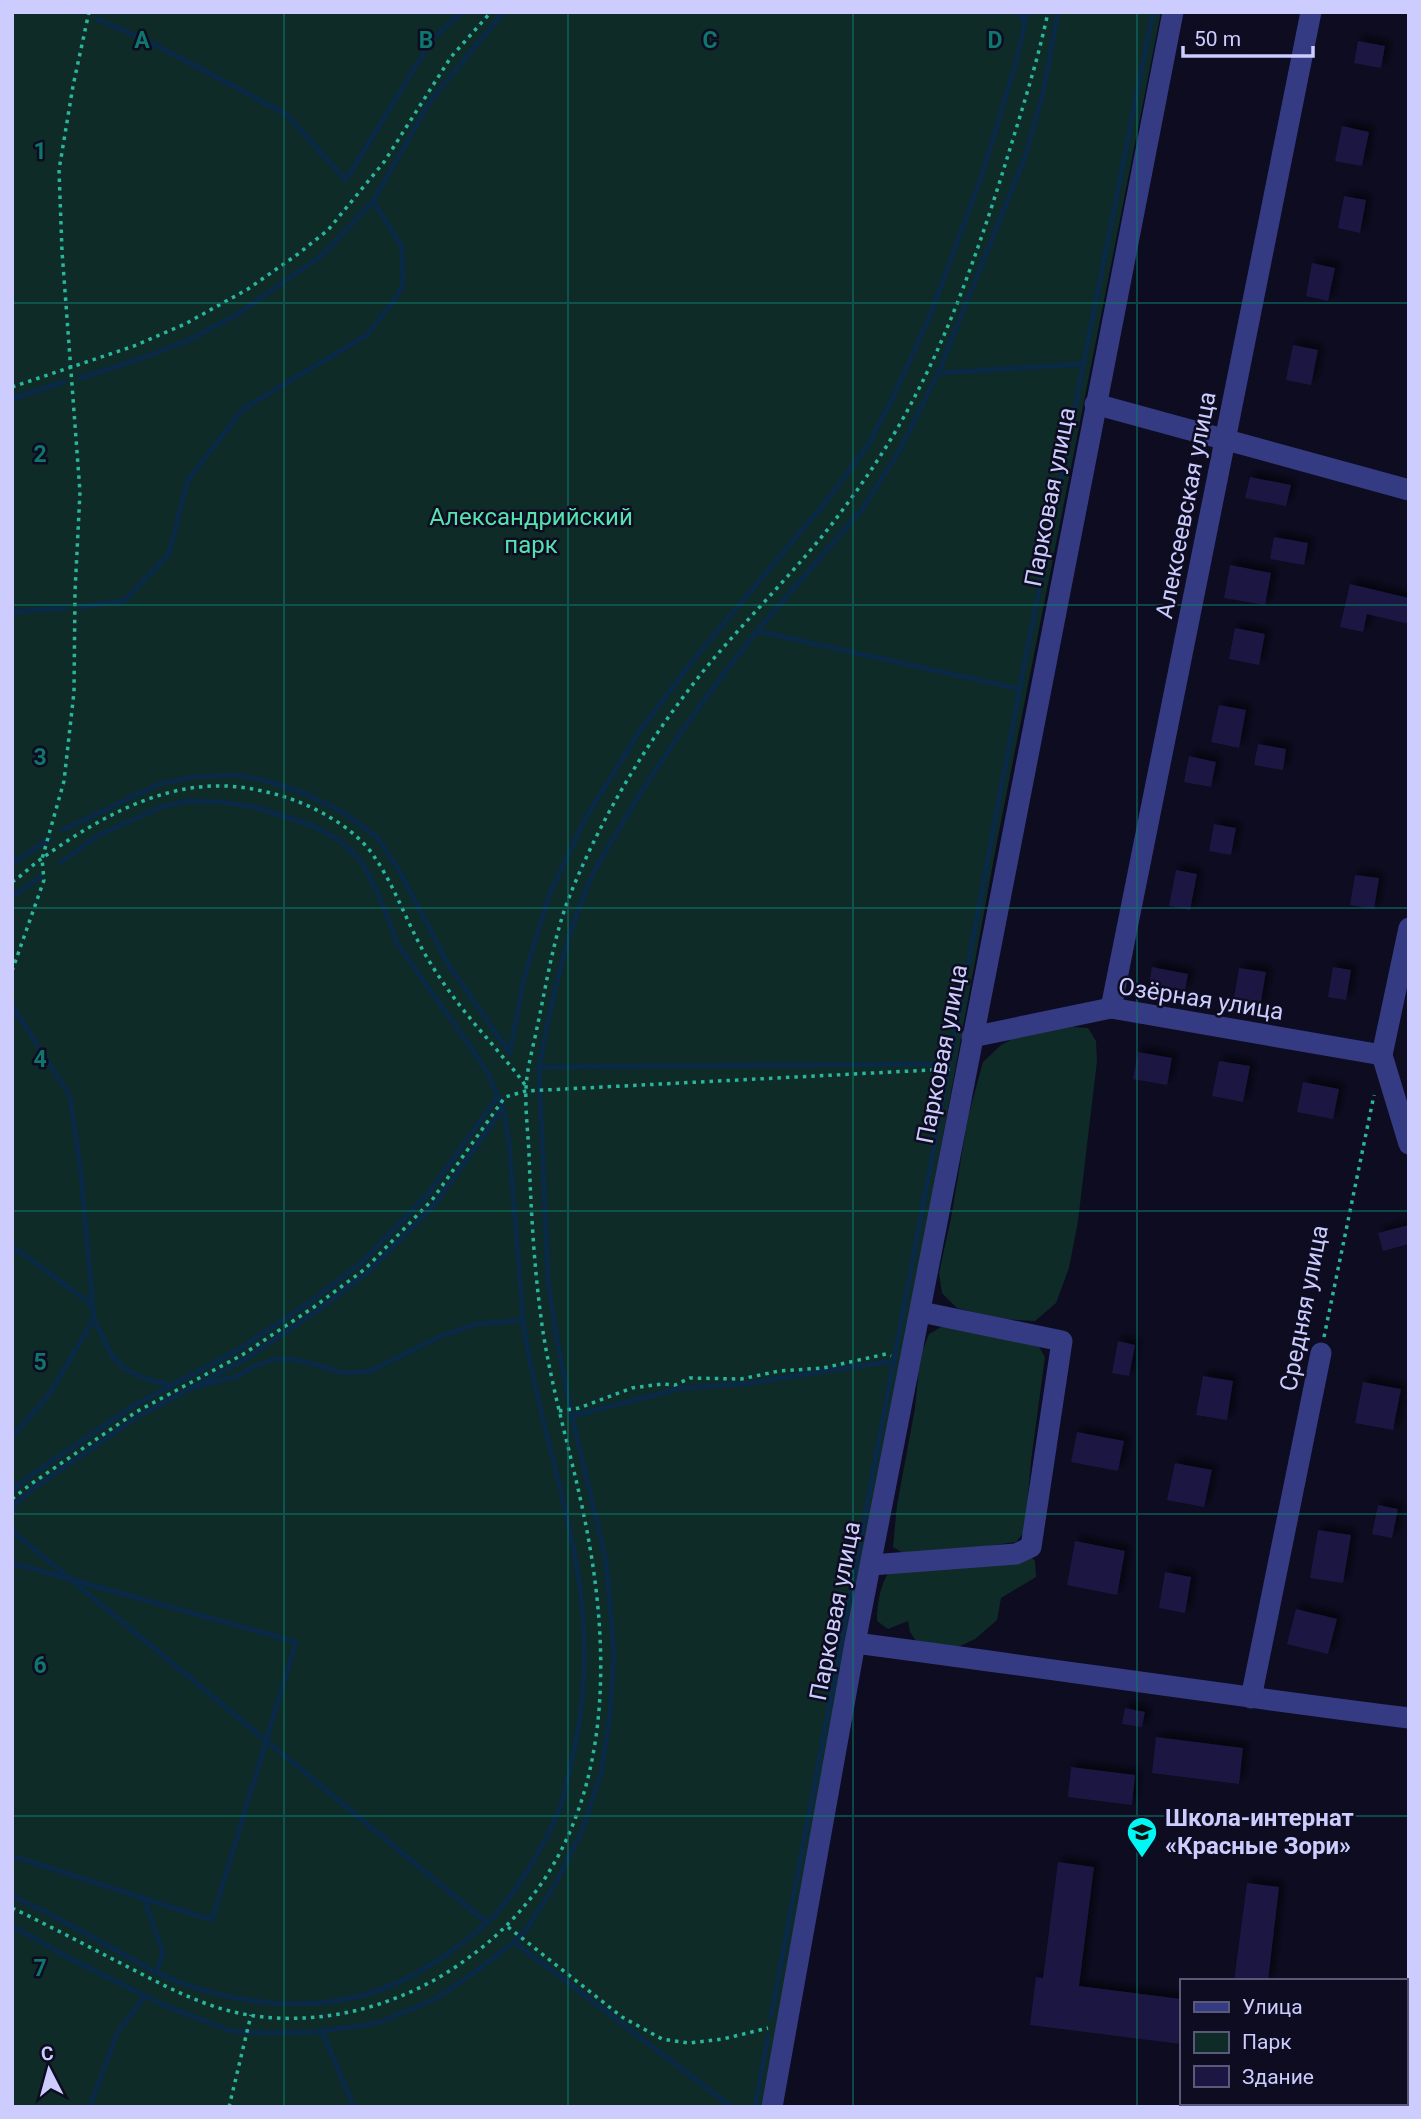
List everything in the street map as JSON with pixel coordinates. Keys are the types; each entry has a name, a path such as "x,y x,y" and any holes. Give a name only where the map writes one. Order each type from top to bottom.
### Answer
{"street":[{"name":"Парковая улица","path":"772,2107 855,1643 1172,12"},
{"name":"Алексеевская улица","path":"1111,1009 1311,12"},
{"path":"1095,404 1409,489"},
{"path":"1409,928 1382,1055 1409,1144"},
{"name":"Озёрная улица","path":"972,1037 1111,1009 1382,1055"},
{"path":"871,1565 1016,1554 1031,1547 1062,1341 921,1312"},
{"name":"Средняя улица","path":"1251,1698 1321,1353"},
{"path":"855,1643 1409,1718"}],"path":[{"path":"12,971 44,880 42,859 64,781 74,692 80,492 62,250 59,170 89,12"},
{"path":"13,387 134,346 185,324 248,289 298,254 327,230 384,162 451,57 491,12"},
{"path":"12,1908 195,1999 224,2010 251,2015 303,2017 345,2013 414,1992 443,1977 508,1927 544,1880 573,1825 585,1789 598,1723 603,1659 600,1614 587,1529 543,1334 536,1286 526,1089 549,971 567,901 622,789 666,721 703,672 831,525 870,470 913,401 943,337 995,199 1035,67 1048,12"},
{"path":"12,882 42,859 122,810 185,789 215,786 244,788 298,801 324,814 369,850 389,880 430,963 465,1011 515,1069 526,1089"},
{"name":"Средняя улица","path":"1321,1353 1382,1055"},
{"path":"12,1500 136,1412 242,1355 365,1269 432,1200 505,1097 526,1089 945,1069"},
{"path":"559,1410 591,1404 632,1388 675,1385 691,1378 741,1379 789,1370 813,1369 886,1354"},
{"path":"508,1927 622,2017 662,2039 689,2043 723,2039 764,2029"},
{"path":"229,2107 251,2015"}],"green space":[{"name":"Александрийский парк","path":"12,12 1161,12 996,847 765,2107 12,2107"},
{"path":"1061,1026 1088,1028 1096,1041 1097,1061 1078,1221 1069,1268 1056,1303 1035,1321 1001,1319 957,1308 942,1293 939,1273 968,1117 983,1062 1001,1045 1023,1034"},
{"path":"941,1327 964,1328 1039,1347 1045,1357 1025,1531 1016,1542 903,1553 893,1547 897,1505 915,1408 920,1357 929,1334"},
{"path":"1030,1556 1035,1561 1036,1577 1001,1598 997,1620 975,1639 952,1650 918,1644 910,1632 908,1621 888,1629 877,1621 880,1595 889,1571"}],"building":[{"path":"1358,41 1385,46 1381,68 1354,63"},
{"path":"1342,126 1369,132 1362,166 1335,161"},
{"path":"1344,196 1366,200 1360,233 1338,228"},
{"path":"1312,263 1335,268 1328,301 1306,296"},
{"path":"1293,345 1318,350 1311,385 1286,380"},
{"path":"1250,477 1291,485 1286,506 1245,498"},
{"path":"1274,537 1308,543 1304,565 1270,559"},
{"path":"1230,565 1271,573 1265,605 1224,598"},
{"path":"1350,584 1409,598 1409,624 1367,614 1363,632 1340,627"},
{"path":"1235,628 1265,634 1259,665 1229,659"},
{"path":"1219,705 1246,710 1239,748 1211,742"},
{"path":"1258,744 1286,749 1283,770 1254,765"},
{"path":"1189,756 1216,762 1211,787 1184,782"},
{"path":"1214,824 1236,828 1231,855 1209,851"},
{"path":"1176,870 1197,874 1190,910 1169,906"},
{"path":"1355,875 1379,878 1374,909 1350,905"},
{"path":"1152,967 1188,974 1185,990 1149,984"},
{"path":"1333,967 1351,970 1346,1000 1328,997"},
{"path":"1239,968 1266,972 1260,1007 1233,1003"},
{"path":"1138,1052 1172,1058 1167,1085 1133,1079"},
{"path":"1219,1061 1250,1066 1243,1102 1212,1096"},
{"path":"1303,1082 1339,1089 1333,1119 1297,1112"},
{"path":"1409,1225 1409,1244 1383,1251 1378,1233"},
{"path":"1118,1341 1135,1345 1129,1376 1112,1373"},
{"path":"1203,1376 1233,1381 1227,1420 1196,1415"},
{"path":"1363,1382 1401,1389 1393,1430 1355,1423"},
{"path":"1077,1432 1124,1441 1118,1471 1071,1462"},
{"path":"1175,1463 1212,1470 1204,1507 1167,1500"},
{"path":"1378,1505 1398,1509 1392,1538 1372,1534"},
{"path":"1318,1530 1351,1535 1343,1583 1310,1578"},
{"path":"1075,1541 1125,1551 1117,1595 1067,1585"},
{"path":"1165,1572 1191,1577 1185,1613 1159,1608"},
{"path":"1296,1609 1337,1619 1328,1654 1287,1644"},
{"path":"1125,1708 1145,1712 1142,1727 1122,1724"},
{"path":"1156,1737 1243,1748 1239,1784 1152,1773"},
{"path":"1071,1767 1135,1775 1132,1805 1068,1797"},
{"path":"1058,1862 1094,1867 1079,1986 1180,1999 1180,2044 1030,2025 1036,1977 1043,1978"},
{"path":"1247,1883 1279,1887 1268,1979 1234,1979"}],"waterway":[{"path":"97,19 150,42 286,114 346,180 431,41 462,12"},
{"path":"80,378 187,341 238,314 325,253 373,201 431,100 504,12"},
{"path":"1017,12 1025,22 1027,12"},
{"path":"1058,12 1043,93 1025,157 938,373 1083,364"},
{"path":"771,2017 1026,655 1153,12"},
{"path":"63,830 159,784 195,777 237,775 304,793 344,813 377,837 400,872 448,964 510,1053 524,978 549,896 585,819 641,729 698,654 828,499 868,445 894,395 930,316 982,175 1017,59 1025,22"},
{"path":"80,607 124,601 169,554 188,480 243,409 367,335 391,304 403,286 402,247 373,201"},
{"path":"938,373 901,448 863,508 757,631 1019,689"},
{"path":"12,399 64,382"},
{"path":"12,612 66,608"},
{"path":"757,631 670,748 596,868 568,940 539,1067 949,1064"},
{"path":"60,863 97,836 159,808 187,801 222,802 258,808 311,825 339,840 362,862 381,900 397,943 489,1075 503,1108 509,1143 523,1320 477,1324 439,1337 371,1371 344,1373 298,1360 274,1359 238,1376 192,1388"},
{"path":"12,864 50,838"},
{"path":"12,897 40,877"},
{"path":"12,1005 70,1096 81,1174 94,1320 113,1357 126,1370 172,1386"},
{"path":"539,1067 548,1282 572,1416"},
{"path":"12,1491 133,1406 238,1350 310,1302 361,1263 427,1195 498,1096"},
{"path":"12,1507 34,1488 139,1416 244,1360 317,1311 368,1272 436,1203 503,1108"},
{"path":"12,1246 90,1303 91,1307"},
{"path":"12,1437 48,1396 94,1319"},
{"path":"143,1897 163,1952 157,1973 222,1995 291,2004 358,1996 391,1986 422,1970 476,1932 504,1904 520,1882 542,1845 561,1804 580,1720 584,1668 583,1615 576,1562 534,1381 523,1320"},
{"path":"12,1926 166,2006 231,2031 315,2032 378,2023 435,1999 475,1972 526,1930 556,1883 583,1828 601,1773 610,1715 614,1654 606,1561 572,1416 682,1388 743,1384 893,1361"},
{"path":"12,1531 486,1922"},
{"path":"12,1563 296,1642 212,1920 12,1856"},
{"path":"12,1896 157,1973"},
{"path":"514,1942 732,2107"},
{"path":"90,2107 117,2033 145,1996"},
{"path":"322,2031 354,2107"},
{"path":"755,2107 768,2036"}],"place":[{"name":"Школа-интернат «Красные Зори»","path":"1142,1859"}]}
